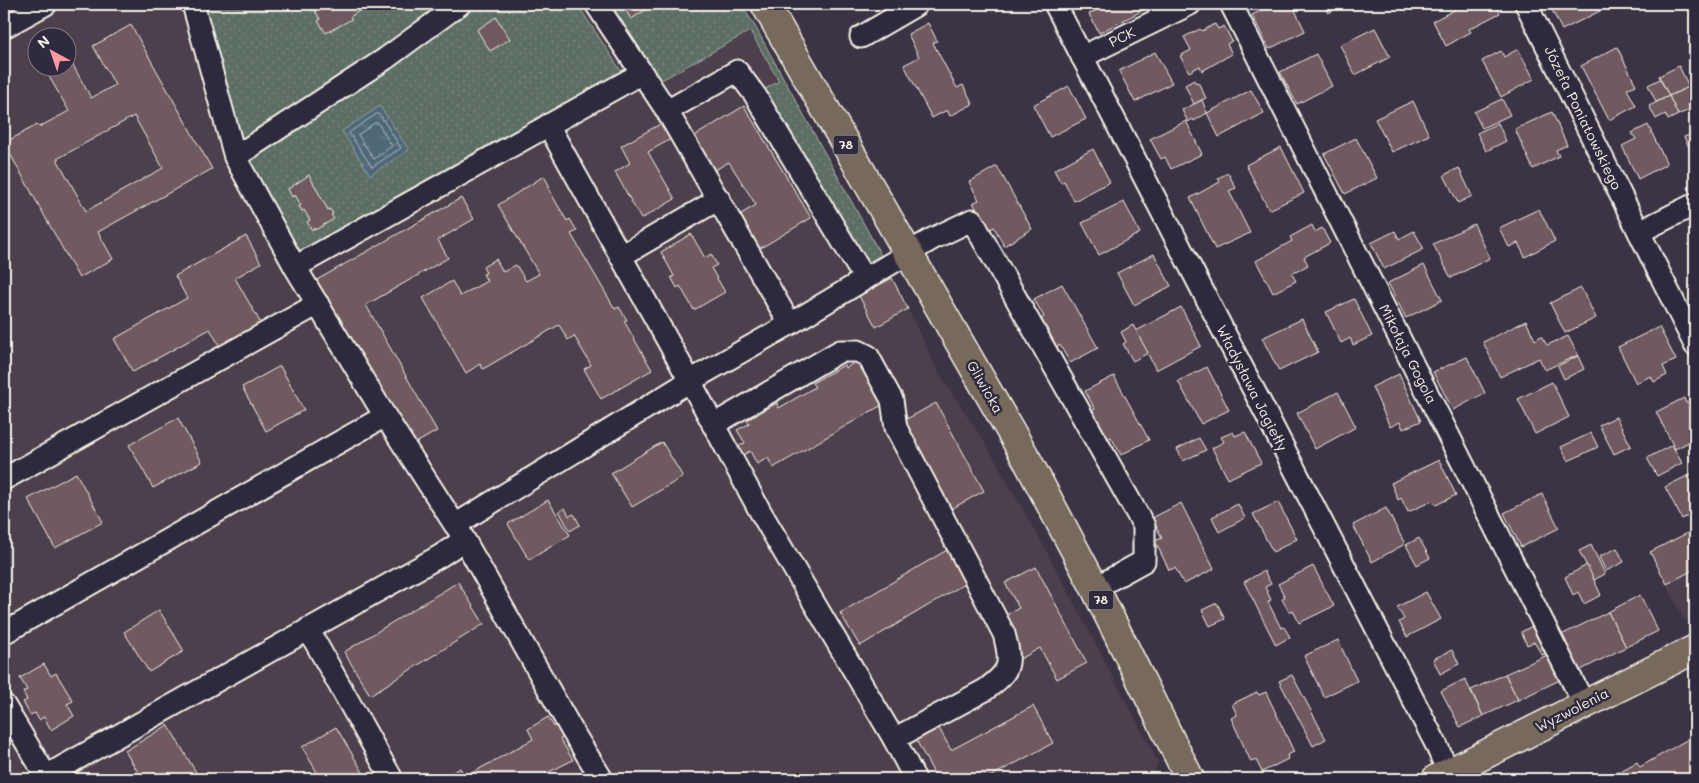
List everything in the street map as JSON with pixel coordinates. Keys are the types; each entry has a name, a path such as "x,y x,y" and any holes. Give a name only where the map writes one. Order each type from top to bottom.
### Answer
{"main road":[{"name":"Gliwicka","path":"764,4 1010,429 1095,588 1188,777"},
{"name":"Wyzwolenia","path":"1418,779 1442,776 1695,649"}],"street":[{"path":"4,27 46,4"},
{"path":"193,4 235,157 295,267 385,416 460,533 574,734 602,779"},
{"path":"235,157 385,59 460,4"},
{"path":"596,4 666,110 790,324"},
{"path":"861,37 916,4"},
{"name":"PCK","path":"1082,57 1190,4"},
{"name":"Mikołaja Gogola","path":"1231,4 1584,704"},
{"name":"Józefa Poniatowskiego","path":"1526,4 1695,345"},
{"name":"Władysława Jagiełły","path":"1059,5 1082,57 1432,736 1442,776"},
{"path":"666,110 737,71 755,95 865,279"},
{"path":"295,267 642,73"},
{"path":"548,126 760,511 894,739 915,779"},
{"path":"621,256 719,199"},
{"path":"1640,232 1695,204"},
{"path":"4,705 46,776 440,556 460,533 690,381 932,239 972,220 1144,526 1144,561 1095,588"},
{"path":"4,479 318,304"},
{"path":"713,425 840,351 858,351 868,356 892,400 896,428 1004,634 1010,657 1006,670 995,683 894,739"},
{"path":"4,633 385,416"},
{"path":"308,630 392,779"}],"shaded area":[{"path":"23,4 733,4 750,30 892,278 937,370 987,446 1046,550 1158,762 1152,779 4,779 4,15"},
{"path":"1695,529 1695,615 1684,620 1650,552"}],"green space":[{"path":"203,4 577,4 621,71 529,127 298,253 245,151"},
{"path":"601,4 741,4 881,255 862,265 760,92 779,81 750,31 658,82"}],"water":[{"path":"380,106 409,150 370,175 342,131"}],"building":[{"path":"311,4 359,4 362,9 350,17 352,19 326,33 318,21 320,19"},
{"path":"622,4 655,4 631,19"},
{"path":"1109,4 1155,4 1099,33 1089,14"},
{"path":"1259,4 1292,4 1305,31 1269,49 1252,15 1262,10"},
{"path":"1323,4 1347,4 1328,13"},
{"path":"1458,4 1495,4 1500,13 1469,29 1471,32 1446,46 1433,21 1456,9 1454,6"},
{"path":"1549,4 1599,4 1602,10 1562,30"},
{"path":"496,17 510,39 490,51 477,30"},
{"path":"928,23 937,41 933,43 957,88 963,85 973,104 950,116 947,110 932,118 904,65 919,57 908,34"},
{"path":"1215,24 1218,29 1224,26 1232,41 1227,44 1232,54 1202,71 1200,66 1189,72 1180,56 1191,50 1184,37"},
{"path":"131,25 212,169 98,232 113,259 79,278 4,143 37,125 39,127 69,111 50,78 78,78 78,74 91,98 115,85 93,46","holes":["134,116 163,168 86,211 57,159"]},
{"path":"1375,28 1390,57 1355,75 1340,45"},
{"path":"1617,47 1636,85 1627,89 1636,106 1609,120 1581,66"},
{"path":"1518,49 1534,79 1501,97 1482,61 1501,51 1504,57"},
{"path":"1155,52 1172,83 1135,102 1119,71"},
{"path":"1316,54 1332,86 1297,104 1280,72"},
{"path":"1679,66 1689,87 1669,96 1659,76"},
{"path":"1660,79 1669,96 1656,102 1648,85"},
{"path":"1194,80 1196,83 1198,82 1206,98 1194,104 1185,85"},
{"path":"1069,86 1086,119 1050,137 1033,105"},
{"path":"1689,87 1695,100 1688,103 1691,109 1678,115 1669,96"},
{"path":"1251,90 1264,113 1219,137 1207,113"},
{"path":"1669,96 1678,115 1668,120 1665,114 1656,119 1649,106"},
{"path":"1502,99 1510,115 1482,128 1474,112"},
{"path":"1202,100 1207,113 1194,121 1193,119 1188,122 1182,110"},
{"path":"1413,101 1429,135 1392,152 1375,119"},
{"path":"744,106 811,218 754,252 734,218 756,205 729,162 708,174 688,140"},
{"path":"1552,112 1567,145 1556,150 1559,156 1533,169 1515,129"},
{"path":"1695,120 1695,159 1684,137 1694,133 1689,123"},
{"path":"1186,121 1202,154 1171,169 1165,157 1161,159 1150,139"},
{"path":"662,123 671,139 648,152 675,199 641,219 615,172 630,163 621,146"},
{"path":"1498,123 1506,141 1486,151 1477,133"},
{"path":"1648,125 1667,164 1638,179 1622,146 1636,139 1632,133"},
{"path":"1356,138 1377,178 1345,194 1324,154"},
{"path":"1281,147 1304,193 1269,210 1246,165"},
{"path":"1093,149 1110,182 1074,201 1064,181 1061,183 1054,170"},
{"path":"997,166 1032,229 1004,246 994,227 989,230 973,203 979,200 969,182"},
{"path":"1459,168 1472,196 1458,203 1444,175"},
{"path":"1228,173 1236,188 1229,191 1250,233 1215,249 1190,198 1220,182 1218,178"},
{"path":"309,175 328,210 330,209 333,214 331,215 334,219 315,230 314,228 312,230 307,222 310,220 299,206 301,205 295,195 292,197 288,189"},
{"path":"544,176 550,187 548,188 567,221 570,219 577,231 571,234 615,309 619,307 627,320 624,321 652,370 601,399 584,369 591,365 574,336 568,340 559,325 483,369 480,364 466,373 423,298 452,281 460,296 487,281 483,274 486,273 483,267 496,259 503,272 516,265 526,281 539,274 498,205"},
{"path":"461,198 474,219 438,240 448,258 366,305 437,431 409,447 315,281"},
{"path":"1124,202 1140,233 1099,255 1082,223"},
{"path":"1539,209 1555,241 1525,257 1518,243 1509,247 1499,228"},
{"path":"1474,224 1490,258 1451,278 1433,244"},
{"path":"1312,225 1315,232 1322,228 1330,243 1304,257 1308,265 1292,274 1296,281 1273,293 1256,261 1292,241 1290,237"},
{"path":"1395,231 1399,239 1414,231 1424,249 1384,269 1371,243"},
{"path":"691,234 705,258 711,254 717,265 711,268 725,292 694,310 680,286 677,288 671,277 674,276 661,252"},
{"path":"246,236 261,263 235,278 264,329 223,352 210,329 133,372 114,339 187,298 175,276"},
{"path":"1154,254 1171,286 1134,305 1117,273"},
{"path":"1424,265 1442,300 1406,318 1388,283"},
{"path":"892,278 908,309 876,327 859,296"},
{"path":"1062,284 1098,348 1070,363 1060,345 1055,348 1039,320 1044,317 1034,299"},
{"path":"1581,288 1596,318 1565,333 1550,303"},
{"path":"1354,299 1372,336 1353,345 1350,338 1341,343 1326,312"},
{"path":"1181,307 1201,346 1156,370 1136,331"},
{"path":"1302,319 1318,352 1279,371 1262,338"},
{"path":"1526,321 1535,340 1541,336 1547,345 1568,336 1578,355 1545,370 1539,358 1500,377 1483,342"},
{"path":"1133,325 1148,353 1133,361 1123,344 1126,342 1121,332"},
{"path":"1659,327 1676,360 1663,366 1667,375 1654,382 1651,376 1636,383 1618,347"},
{"path":"1578,356 1584,369 1564,379 1558,366"},
{"path":"1467,357 1485,393 1453,410 1433,372"},
{"path":"857,361 882,405 773,468 768,458 757,464 750,451 743,455 738,447 745,443 737,430 749,424 747,420 777,403 779,408 815,387 812,383 844,365 846,368"},
{"path":"280,366 304,410 266,431 242,387"},
{"path":"1207,367 1229,410 1201,424 1178,381"},
{"path":"1399,374 1421,421 1403,429 1400,422 1390,427 1372,387"},
{"path":"1114,376 1149,440 1121,455 1111,437 1106,440 1090,412 1095,409 1085,391"},
{"path":"1552,382 1569,417 1535,434 1518,399"},
{"path":"1338,392 1356,427 1315,449 1297,413"},
{"path":"1684,398 1686,403 1692,400 1695,407 1695,439 1675,449 1656,412"},
{"path":"936,403 984,491 951,509 903,421"},
{"path":"1616,417 1631,446 1614,454 1599,425"},
{"path":"178,418 202,462 153,488 129,445"},
{"path":"1233,432 1235,436 1245,432 1261,463 1228,479 1212,448 1224,442 1221,437"},
{"path":"1591,433 1598,447 1568,461 1561,447"},
{"path":"1199,438 1206,450 1183,461 1177,449"},
{"path":"662,442 683,477 632,507 611,473"},
{"path":"1672,445 1682,463 1657,476 1647,458"},
{"path":"1439,460 1456,495 1436,505 1432,501 1408,512 1401,498 1398,500 1391,483"},
{"path":"1695,472 1695,512 1682,519 1665,487"},
{"path":"76,473 103,522 55,548 28,499"},
{"path":"1542,494 1559,528 1521,547 1504,513"},
{"path":"548,500 570,535 529,560 508,524"},
{"path":"1278,502 1297,539 1273,552 1253,514"},
{"path":"1181,503 1214,569 1184,584 1175,568 1169,570 1155,541 1162,538 1152,518"},
{"path":"1238,504 1245,518 1219,532 1212,517"},
{"path":"565,508 569,516 574,514 580,525 570,531 559,511"},
{"path":"1386,508 1405,544 1372,562 1353,525"},
{"path":"1695,529 1695,569 1667,584 1650,552"},
{"path":"1419,538 1430,558 1417,565 1406,545"},
{"path":"1591,545 1605,574 1594,580 1579,551"},
{"path":"1617,548 1624,562 1606,571 1599,557"},
{"path":"947,550 966,583 860,646 840,613"},
{"path":"1587,565 1601,595 1584,604 1578,592 1573,595 1565,577"},
{"path":"1313,566 1334,606 1299,623 1293,610 1289,612 1282,599 1285,597 1278,584"},
{"path":"1036,567 1087,663 1057,679 1040,648 1020,659 999,619 1019,608 1005,583"},
{"path":"1264,571 1271,584 1265,587 1271,600 1268,602 1281,628 1284,627 1290,637 1276,645 1244,582"},
{"path":"458,582 484,624 370,695 344,652"},
{"path":"1426,592 1441,619 1407,637 1399,622 1404,619 1397,607"},
{"path":"1640,595 1658,631 1626,647 1608,612"},
{"path":"1217,603 1225,619 1210,626 1202,610"},
{"path":"159,610 184,651 149,672 124,632"},
{"path":"1608,612 1626,647 1575,673 1557,637"},
{"path":"1536,624 1551,651 1542,655 1534,642 1527,645 1521,632"},
{"path":"1338,640 1357,681 1324,697 1304,656"},
{"path":"1452,650 1459,664 1440,674 1433,659"},
{"path":"1552,653 1564,678 1518,700 1505,674"},
{"path":"44,664 51,676 56,673 73,701 67,704 74,716 51,730 44,717 39,720 35,713 30,715 23,702 27,700 23,692 27,690 20,678"},
{"path":"1505,674 1518,700 1483,716 1471,690"},
{"path":"1292,675 1326,739 1313,746 1279,681"},
{"path":"1465,679 1483,716 1460,727 1441,691"},
{"path":"1257,692 1259,695 1266,692 1294,752 1287,755 1288,759 1262,772 1256,760 1251,762 1231,718 1237,715 1232,704"},
{"path":"1033,706 1053,743 986,779 937,779 916,740 939,728 951,750"},
{"path":"548,717 554,727 561,722 568,734 560,739 573,760 535,779 441,779 460,768 465,777 533,739 528,729"},
{"path":"168,725 200,779 142,779 125,751"},
{"path":"336,727 367,779 321,779 302,747"},
{"path":"1695,735 1695,775 1688,779 1606,779 1637,762 1640,767"}]}
